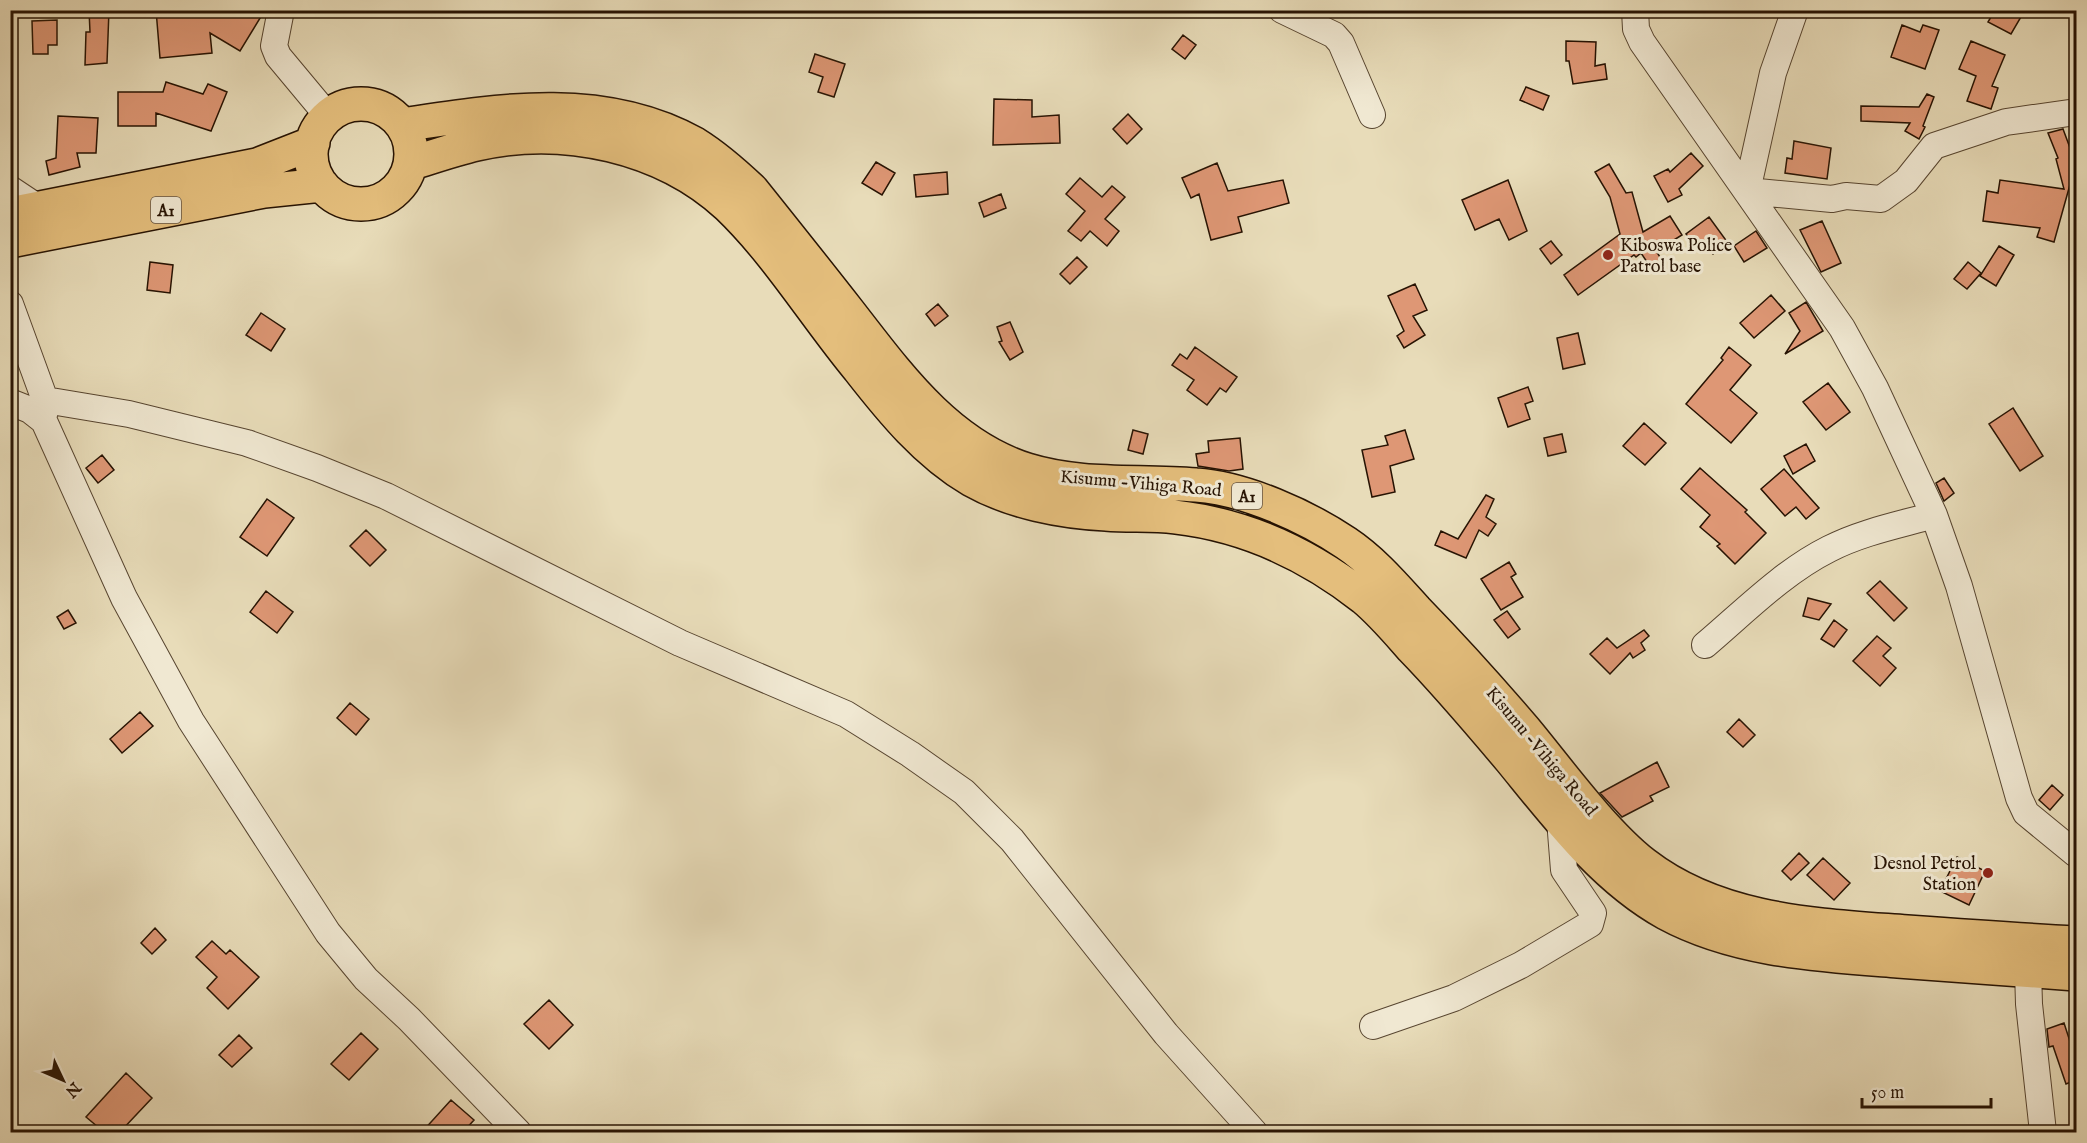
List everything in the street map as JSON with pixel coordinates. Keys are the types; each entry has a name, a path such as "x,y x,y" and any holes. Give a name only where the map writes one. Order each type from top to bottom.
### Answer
{"highway":[{"name":"A1","path":"25,211 257,165 320,130 342,108 359,104 375,106 391,113 402,125"},
{"name":"Kisumu -Vihiga Road","path":"402,125 502,110 602,112 661,128 695,144 725,165 752,190 903,381 932,412 959,434 1025,469 1067,480 1198,485 1229,490 1268,504 1347,544 1382,573 1479,677 1613,834 1644,864 1696,893 1728,908 1786,921 2076,944"},
{"path":"320,130 312,158 315,172 322,185 334,196 349,202 373,202 394,191 405,179 410,164 410,144 402,125"},
{"name":"Kisumu -Vihiga Road","path":"410,164 479,143 538,136 595,141 643,154 691,178 728,206 767,249 892,411 940,457 973,481 1020,499 1064,511 1171,516 1212,522 1268,539 1327,570 1370,603 1459,697 1560,820 1634,892 1683,921 1741,941 1792,952 2076,974"},
{"name":"A1","path":"10,241 264,191 322,185"}],"street":[{"path":"281,10 274,46 320,130"},
{"path":"1282,10 1334,35 1341,42 1372,115"},
{"path":"1635,10 1636,29 1642,42 1842,328 1875,388 1934,515 1959,586 2019,798 2026,813 2052,837 2076,854"},
{"path":"1747,191 1773,74 1795,10"},
{"path":"1747,191 1832,199 1846,196 1881,199 1906,181 1934,146 2006,122 2076,112"},
{"path":"10,189 25,211"},
{"path":"10,304 44,410 124,598 191,721 328,933 366,979 409,1019 518,1132"},
{"path":"10,402 30,410 129,414 247,443 317,468 407,507 680,643 846,714 910,754 964,792 1012,840 1166,1034 1254,1132"},
{"path":"1705,645 1776,585 1827,549 1856,537 1934,515"},
{"path":"1373,1026 1454,998 1521,965 1590,924 1593,913 1564,870 1560,820"},
{"path":"2028,970 2029,1004 2043,1132"}],"building":[{"path":"89,10 109,10 107,63 85,65 86,32 90,32"},
{"path":"156,10 265,10 240,51 210,33 212,53 160,58"},
{"path":"1995,10 2025,10 2011,34 1988,22"},
{"path":"57,20 57,45 48,45 48,54 33,54 32,21"},
{"path":"1902,25 1920,32 1923,25 1939,30 1925,69 1891,57"},
{"path":"1183,35 1196,45 1185,59 1172,49"},
{"path":"1566,41 1596,42 1595,66 1605,64 1607,79 1573,84 1569,61 1566,61"},
{"path":"1971,41 2005,55 1992,86 1998,88 1991,109 1967,101 1976,76 1959,69"},
{"path":"815,54 845,64 834,97 818,92 823,77 809,72"},
{"path":"166,82 203,94 208,84 227,92 211,131 156,113 156,126 118,126 118,92 163,92"},
{"path":"1526,87 1549,96 1543,110 1520,100"},
{"path":"1927,94 1934,97 1919,139 1905,131 1910,123 1861,121 1861,106 1919,107"},
{"path":"994,99 1032,100 1032,117 1059,115 1060,143 993,145"},
{"path":"1128,114 1142,129 1127,144 1113,129"},
{"path":"58,116 98,118 96,153 77,153 80,167 49,175 46,161 56,158"},
{"path":"2063,129 2076,164 2076,186 2071,181 2054,242 2037,237 2040,228 1983,221 1987,191 1998,193 2000,180 2064,189 2056,159 2058,158 2048,133"},
{"path":"1794,141 1831,148 1827,179 1785,173 1787,158 1792,159"},
{"path":"1691,153 1703,166 1679,189 1682,195 1668,202 1654,176 1668,169 1670,172"},
{"path":"876,162 895,173 882,195 862,183"},
{"path":"1217,163 1228,191 1283,180 1289,203 1238,217 1242,232 1211,240 1199,194 1191,198 1182,178"},
{"path":"1609,164 1626,193 1632,192 1643,232 1670,216 1682,235 1656,251 1662,260 1651,268 1641,253 1636,257 1634,255 1578,295 1564,275 1620,234 1610,197 1595,172"},
{"path":"947,172 948,194 916,197 914,175"},
{"path":"1080,178 1102,197 1112,186 1125,197 1105,219 1119,231 1107,246 1090,231 1081,241 1068,231 1085,211 1066,194"},
{"path":"1508,180 1527,231 1509,240 1499,219 1475,230 1462,200"},
{"path":"1001,194 1006,208 984,217 979,203"},
{"path":"1709,217 1728,243 1713,254 1707,245 1699,251 1686,234"},
{"path":"1822,221 1841,263 1821,272 1800,230"},
{"path":"1756,231 1767,248 1744,262 1734,246"},
{"path":"1551,241 1562,255 1551,264 1540,249"},
{"path":"1999,246 2014,255 1996,286 1980,276"},
{"path":"1077,257 1087,267 1070,284 1060,274"},
{"path":"150,262 173,265 170,293 147,290"},
{"path":"1968,262 1981,273 1967,289 1954,279"},
{"path":"1415,284 1427,310 1413,316 1425,335 1404,348 1397,336 1404,331 1388,296"},
{"path":"1771,295 1785,311 1754,338 1740,323"},
{"path":"1806,302 1823,331 1785,354 1800,331 1789,313"},
{"path":"938,304 948,316 935,326 926,314"},
{"path":"261,313 285,329 271,351 246,335"},
{"path":"1010,322 1023,352 1010,360 999,342 1002,341 997,327"},
{"path":"1578,333 1585,364 1563,369 1557,338"},
{"path":"1195,347 1237,377 1226,392 1220,388 1207,405 1187,390 1194,380 1172,365 1180,354 1187,359"},
{"path":"1729,347 1751,365 1730,390 1757,413 1731,443 1686,404 1723,360 1721,358"},
{"path":"1828,383 1850,412 1826,430 1803,402"},
{"path":"1528,387 1533,401 1525,404 1530,419 1508,427 1498,398"},
{"path":"2013,408 2043,456 2020,471 1989,424"},
{"path":"1644,423 1666,443 1645,465 1623,446"},
{"path":"1133,430 1148,434 1143,454 1128,450"},
{"path":"1405,430 1414,459 1390,466 1395,492 1372,497 1362,450 1388,445 1385,436"},
{"path":"1562,434 1566,452 1548,456 1544,438"},
{"path":"1240,438 1243,469 1229,471 1198,466 1196,454 1209,452 1208,441"},
{"path":"1806,444 1815,461 1793,474 1784,456"},
{"path":"102,455 114,470 98,483 86,468"},
{"path":"1700,468 1747,510 1745,512 1766,533 1735,564 1717,546 1720,544 1700,527 1710,515 1681,489"},
{"path":"1784,469 1819,508 1806,519 1796,507 1785,516 1761,489"},
{"path":"1944,478 1954,493 1944,501 1936,483"},
{"path":"1486,495 1494,499 1486,517 1496,524 1488,536 1479,530 1466,558 1435,545 1441,531 1458,539"},
{"path":"267,499 294,518 267,556 240,537"},
{"path":"366,530 386,550 370,566 350,546"},
{"path":"1509,562 1516,574 1511,577 1523,597 1501,610 1481,579"},
{"path":"1880,581 1907,608 1894,621 1867,593"},
{"path":"266,591 293,612 277,633 250,612"},
{"path":"1808,598 1831,604 1819,620 1803,616"},
{"path":"68,610 76,623 64,629 57,617"},
{"path":"1507,611 1520,629 1508,638 1494,620"},
{"path":"1834,620 1847,630 1834,647 1821,639"},
{"path":"1644,630 1649,636 1641,643 1645,650 1633,658 1630,653 1610,674 1590,654 1607,638 1617,648"},
{"path":"1877,636 1891,648 1883,656 1896,668 1880,686 1853,661"},
{"path":"350,703 369,719 356,735 337,718"},
{"path":"140,712 153,726 122,753 110,739"},
{"path":"1739,719 1755,735 1743,747 1727,732"},
{"path":"1657,762 1669,787 1650,796 1653,801 1622,817 1600,793"},
{"path":"2052,785 2063,795 2050,810 2039,800"},
{"path":"1799,853 1809,863 1791,880 1782,871"},
{"path":"1957,857 1985,871 1969,905 1940,891"},
{"path":"1823,858 1850,883 1834,900 1807,875"},
{"path":"155,928 166,940 152,954 141,943"},
{"path":"212,941 226,954 230,950 259,977 228,1009 207,988 217,977 196,957"},
{"path":"549,1000 573,1025 549,1049 524,1024"},
{"path":"2064,1023 2076,1060 2076,1080 2066,1084 2053,1046 2049,1047 2047,1029"},
{"path":"361,1033 378,1049 349,1080 331,1064"},
{"path":"239,1035 252,1048 232,1067 219,1055"},
{"path":"126,1073 152,1098 120,1132 104,1132 86,1117"},
{"path":"451,1100 474,1120 463,1132 422,1132"}],"place":[{"name":"Kiboswa Police Patrol base","path":"1608,255"},
{"name":"Desnol Petrol Station","path":"1988,873"}]}
